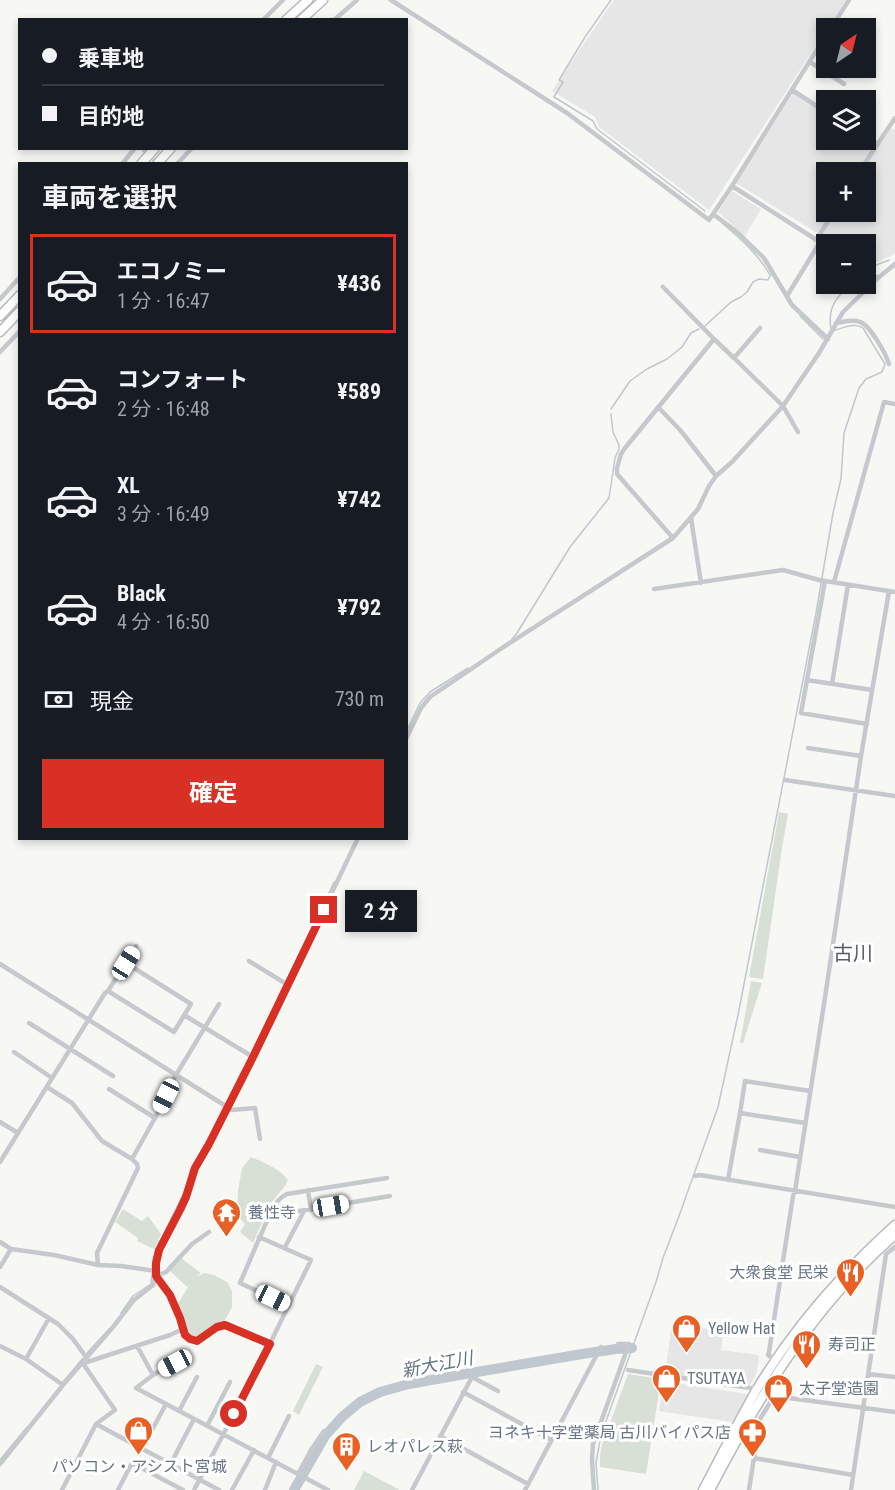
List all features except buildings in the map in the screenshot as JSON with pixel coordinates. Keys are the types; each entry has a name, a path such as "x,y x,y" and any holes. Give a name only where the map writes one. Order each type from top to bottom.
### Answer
{"highway":[{"path":"288,18 308,0"},
{"path":"303,18 323,0"},
{"path":"143,162 153,150"},
{"path":"159,162 169,150"},
{"path":"0,316 18,297"},
{"path":"0,332 18,313"},
{"path":"710,1490 776,1360 843,1275 895,1225"},
{"path":"703,1490 761,1391 805,1332 865,1262 895,1235"}],"street":[{"path":"265,18 284,0"},
{"path":"336,18 357,0"},
{"path":"391,0 567,113 709,220 816,52"},
{"path":"837,18 849,0"},
{"path":"810,62 844,84"},
{"path":"792,90 816,106"},
{"path":"866,162 895,118"},
{"path":"124,162 133,150"},
{"path":"179,162 190,150"},
{"path":"732,186 816,240"},
{"path":"713,214 737,232 764,258 792,305 828,339"},
{"path":"787,296 816,245"},
{"path":"408,735 421,708 430,697 673,538 701,504 716,476 732,462 783,406 850,304 895,264"},
{"path":"0,299 18,279"},
{"path":"663,287 783,406 798,432"},
{"path":"834,327 856,321 867,325 889,364"},
{"path":"734,358 760,328"},
{"path":"0,352 18,333"},
{"path":"673,538 617,474 616,468 621,454 638,431 714,339"},
{"path":"834,582 884,402 895,404"},
{"path":"658,407 681,431 716,476"},
{"path":"691,518 701,583"},
{"path":"654,589 783,570 823,581 892,592 861,756 768,1355 776,1360"},
{"path":"823,581 801,713 867,724"},
{"path":"832,684 848,585"},
{"path":"807,680 872,690"},
{"path":"808,748 861,756"},
{"path":"785,780 895,796"},
{"path":"0,1464 134,1300 153,1285 159,1250 186,1197 195,1168 253,1057 357,840"},
{"path":"0,1162 136,946"},
{"path":"249,961 288,985"},
{"path":"108,991 174,1032 191,1004 126,963"},
{"path":"0,964 232,1110 255,1108 260,1139"},
{"path":"132,1159 176,1075 219,1004"},
{"path":"184,1015 253,1057"},
{"path":"29,1023 113,1076"},
{"path":"14,1052 52,1078"},
{"path":"728,1180 746,1081 810,1091"},
{"path":"47,1087 72,1103 102,1142 137,1164 138,1168 97,1253 98,1265"},
{"path":"109,1089 155,1118"},
{"path":"740,1113 805,1123"},
{"path":"0,1122 18,1133"},
{"path":"760,1150 800,1156"},
{"path":"695,1176 895,1207"},
{"path":"289,1306 240,1283 272,1208 281,1196 387,1178"},
{"path":"308,1190 310,1210"},
{"path":"269,1216 390,1196"},
{"path":"285,1247 304,1211"},
{"path":"0,1242 11,1249 54,1255 98,1265 121,1266 156,1274 166,1272 192,1244 209,1232"},
{"path":"194,1490 224,1435 311,1260 259,1237"},
{"path":"851,1490 886,1254 895,1247"},
{"path":"0,1267 11,1249"},
{"path":"156,1274 170,1295 185,1335 190,1339 196,1341 217,1327 225,1325 270,1344"},
{"path":"0,1287 49,1317 65,1330 86,1357"},
{"path":"26,1359 49,1317"},
{"path":"82,1362 183,1329"},
{"path":"594,1490 593,1444 623,1358 624,1344"},
{"path":"136,1346 153,1375"},
{"path":"0,1356 2,1347 26,1359 63,1385"},
{"path":"525,1490 600,1347"},
{"path":"62,1490 96,1424 115,1410 82,1362"},
{"path":"175,1363 136,1388 328,1490"},
{"path":"628,1370 761,1391 774,1396 895,1412"},
{"path":"868,1374 895,1377"},
{"path":"179,1411 197,1377"},
{"path":"412,1490 472,1377 498,1391"},
{"path":"207,1426 230,1382"},
{"path":"463,1392 551,1440"},
{"path":"750,1490 760,1419 774,1396"},
{"path":"152,1430 166,1404"},
{"path":"268,1458 289,1416"},
{"path":"170,1465 194,1419"},
{"path":"96,1424 219,1490"},
{"path":"301,1475 311,1450 324,1431"},
{"path":"440,1436 528,1484"},
{"path":"232,1490 254,1450"},
{"path":"754,1458 853,1475"},
{"path":"118,1490 132,1463 183,1490"},
{"path":"265,1490 277,1463"}],"shaded area":[{"path":"614,0 846,0 834,18 816,18 816,45 709,210 599,127 595,117 552,91"},
{"path":"793,93 816,108 816,150 876,150 876,145 879,147 891,128 895,130 895,253 876,263 876,234 819,234 736,183"},
{"path":"732,191 761,209 745,236 718,212"},
{"path":"779,812 788,814 763,979 749,977"},
{"path":"751,981 762,983 743,1043 740,1043"},
{"path":"251,1157 276,1169 288,1180 270,1204 253,1243 240,1232 245,1224 237,1215 242,1168"},
{"path":"123,1209 142,1221 148,1216 161,1234 154,1249 137,1241 138,1238 115,1222"},
{"path":"181,1258 201,1273 196,1277 204,1273 214,1275 227,1282 232,1291 232,1307 224,1322 215,1325 204,1335 196,1338 188,1334 178,1306 190,1284 187,1287 169,1270"},
{"path":"672,1324 723,1331 721,1350 759,1355 757,1372 750,1385 665,1374"},
{"path":"316,1364 323,1367 299,1415 293,1411"},
{"path":"628,1374 661,1379 646,1474 600,1467 601,1448"},
{"path":"664,1381 752,1395 732,1422 659,1411"},
{"path":"364,1471 400,1490 354,1490"}],"waterway":[{"path":"611,0 559,80 563,82 554,97 593,121 597,129 705,211"},
{"path":"722,223 749,247 771,275"},
{"path":"876,265 889,260"},
{"path":"705,326 731,302 747,292 753,282 759,279 768,280 770,276"},
{"path":"598,1490 596,1463 601,1435 718,1107 816,613 841,479 844,433 859,388 866,379 882,372 885,364 863,328 853,325 835,330 831,328 830,315 834,303 841,294"},
{"path":"800,316 823,339"},
{"path":"611,409 630,381 667,359 682,347 691,333 699,329"},
{"path":"512,639 570,547 609,498 615,458 619,449 613,432 611,414"},
{"path":"408,728 420,703 430,692 468,668"},
{"path":"287,980 334,882"},
{"path":"253,1051 283,988"},
{"path":"227,1104 247,1062"},
{"path":"152,1267 156,1250 185,1190 191,1169 204,1148"},
{"path":"121,1313 133,1296 151,1284 152,1273"},
{"path":"87,1353 109,1329"},
{"name":"新大江川","path":"294,1490 325,1436 360,1402 380,1392 409,1384 465,1374 632,1348"},
{"path":"63,1382 83,1358"},
{"path":"0,1460 27,1427"}],"tunnel":[{"path":"144,150 157,162"}],"place":[{"name":"養性寺","path":"227,1238"},
{"name":"大衆食堂 民栄","path":"850,1298"},
{"name":"Yellow Hat","path":"687,1354"},
{"name":"寿司正","path":"807,1370"},
{"name":"TSUTAYA","path":"666,1404"},
{"name":"太子堂造園","path":"778,1414"},
{"name":"パソコン・アシスト宮城","path":"139,1456"},
{"name":"ヨネキ十字堂薬局 古川バイパス店","path":"752,1458"},
{"name":"レオパレス萩","path":"346,1472"}],"district":[{"name":"古川","path":"853,953"}],"route":[{"path":"234,1414 270,1344 225,1325 217,1327 197,1341 190,1339 185,1335 170,1295 156,1276 156,1263 159,1250 186,1197 195,1168 253,1057 324,910"}]}
